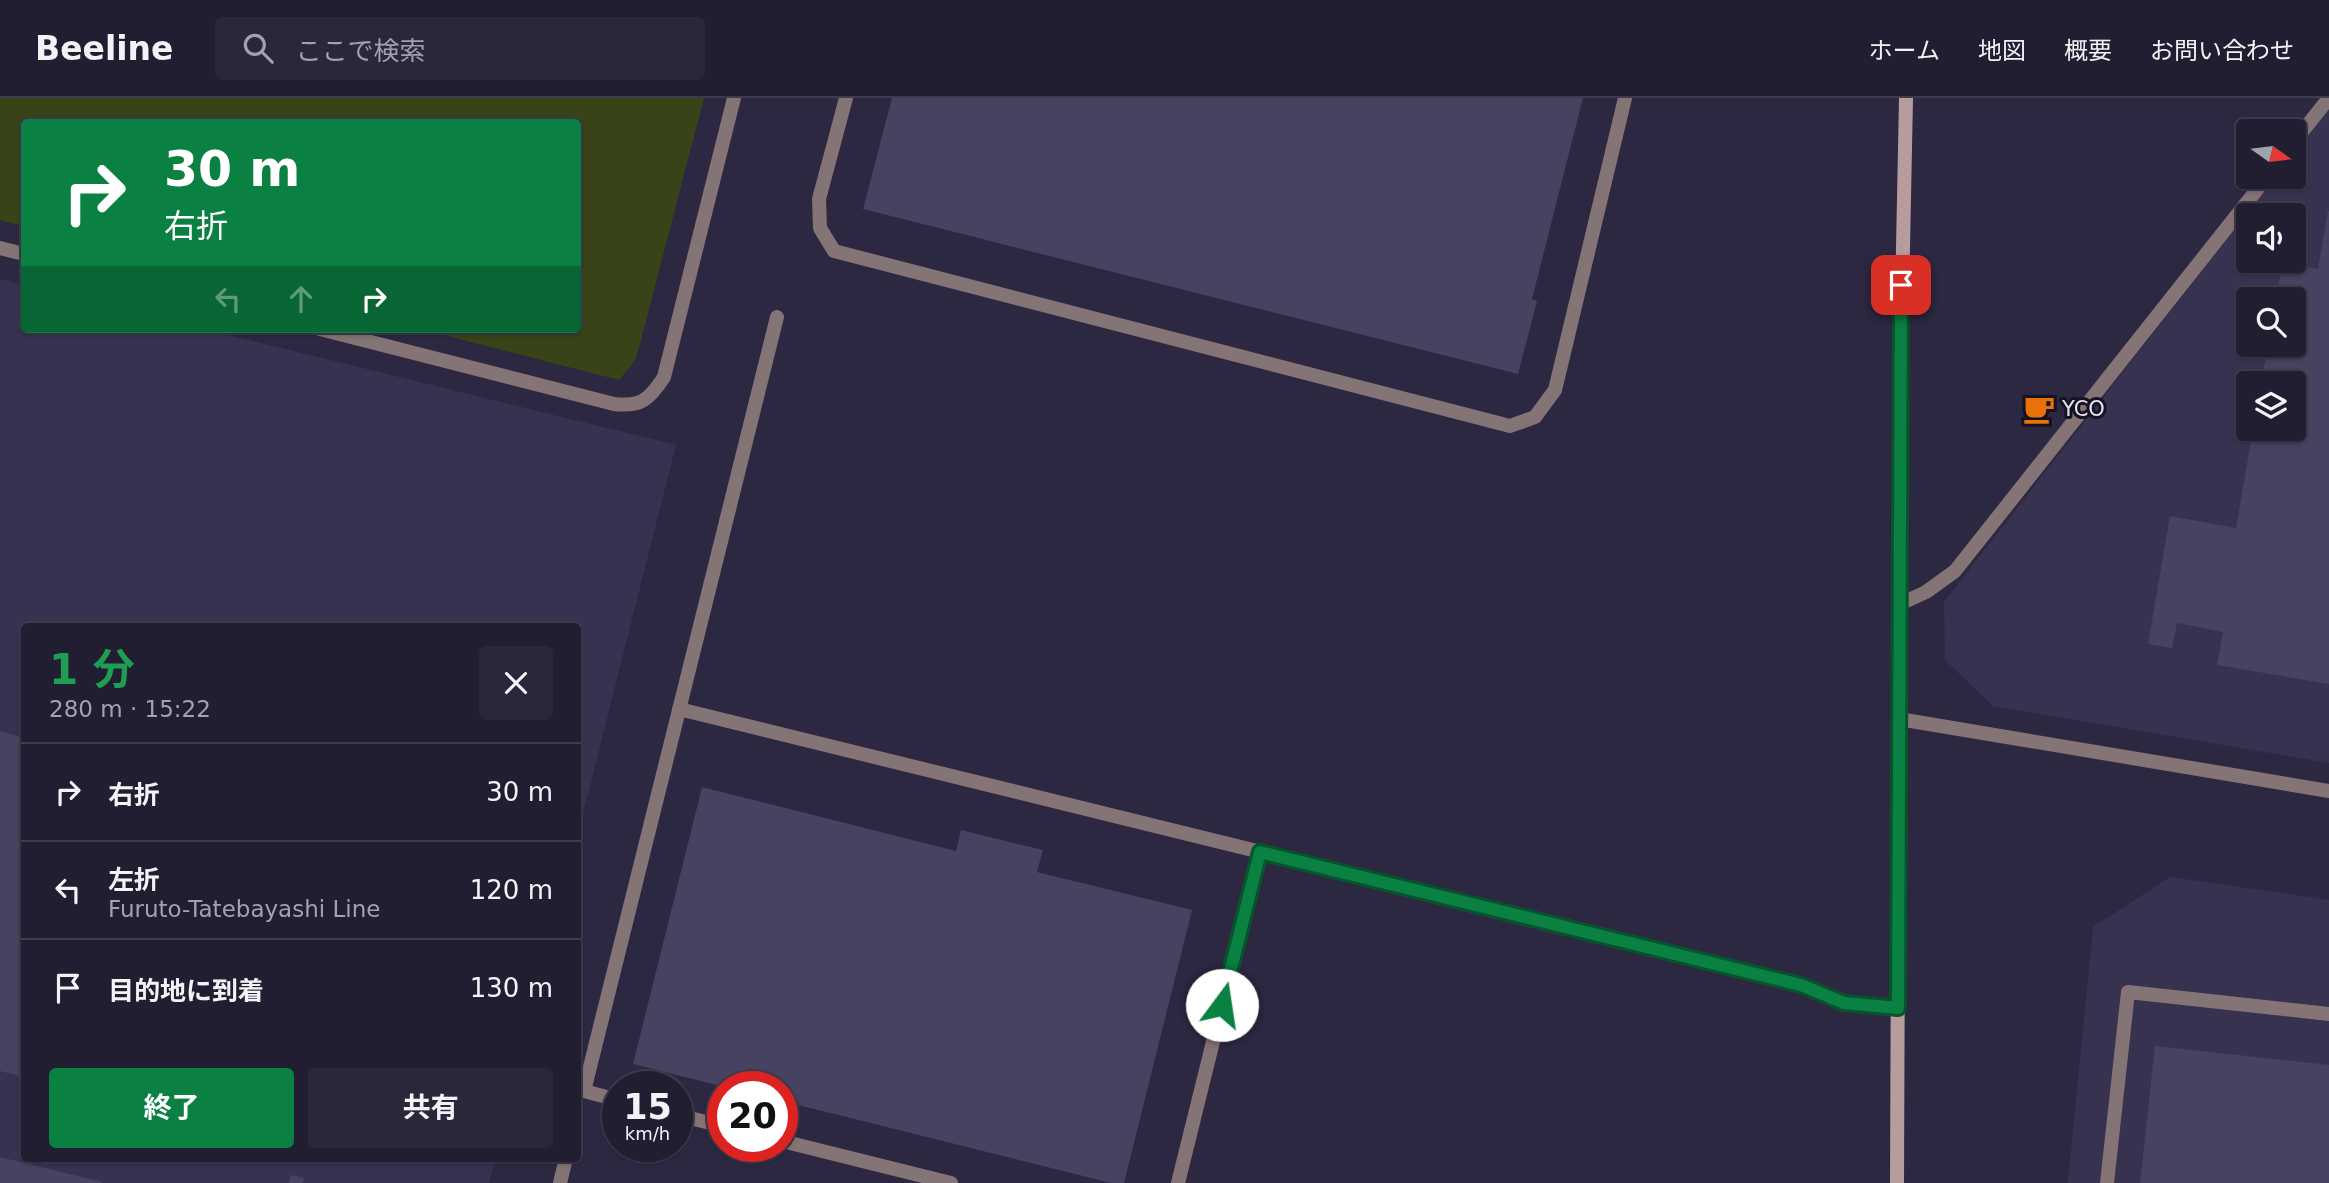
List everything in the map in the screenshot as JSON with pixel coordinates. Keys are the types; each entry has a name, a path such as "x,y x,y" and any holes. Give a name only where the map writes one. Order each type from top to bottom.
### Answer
{"main road":[{"path":"1897,1183 1906,98"}],"street":[{"path":"336,333 633,406 652,395 664,377 734,98"},
{"path":"846,98 819,200 820,228 834,251 1510,426 1535,417 1555,390 1625,98"},
{"path":"2306,127 2329,98"},
{"path":"1900,604 1926,592 1955,571 2257,189"},
{"path":"0,247 21,253"},
{"path":"602,1096 584,1091 777,317"},
{"path":"679,709 1801,985 1844,1003 1898,1008"},
{"path":"1899,719 2329,791"},
{"path":"1178,1183 1260,852"},
{"path":"2107,1183 2128,992 2329,1014"},
{"path":"798,1145 951,1183"},
{"path":"560,1183 565,1162"}],"shaded area":[{"path":"2329,108 2329,763 1993,706 1945,660 1944,602 2236,227 2236,273 2306,273 2306,203 2255,203 2266,189 2306,189 2306,138"},
{"path":"0,279 21,284 21,333 220,333 676,445 581,821 581,623 21,623 21,1162 494,1162 489,1183 0,1183"},
{"path":"2170,877 2329,900 2329,1183 2068,1183 2093,927"}],"green space":[{"path":"0,98 704,98 636,359 619,380 437,333 581,333 581,119 21,119 21,225 0,220"}],"building":[{"path":"892,98 1583,98 1532,299 1537,301 1518,374 863,209"},
{"path":"2329,211 2329,684 2217,665 2223,632 2177,623 2172,648 2148,644 2170,516 2236,528 2251,441 2306,441 2306,371 2263,371 2266,357 2306,357 2306,287 2278,287 2280,273 2306,273 2306,267 2318,269"},
{"path":"0,731 21,737 21,1076 0,1071"},
{"path":"702,787 956,851 961,830 1043,850 1037,872 1192,910 1124,1183 1111,1183 798,1105 798,1071 707,1071 707,1082 693,1079 693,1071 661,1071 633,1064"},
{"path":"2155,1046 2329,1065 2329,1183 2140,1183"},
{"path":"0,1157 102,1182 102,1183 0,1183"},
{"path":"291,1175 304,1178 303,1183 289,1183"}],"place":[{"name":"YCO","path":"2039,409"}],"route":[{"path":"1222,1005 1260,852 1801,985 1844,1003 1898,1008 1901,285"}]}
